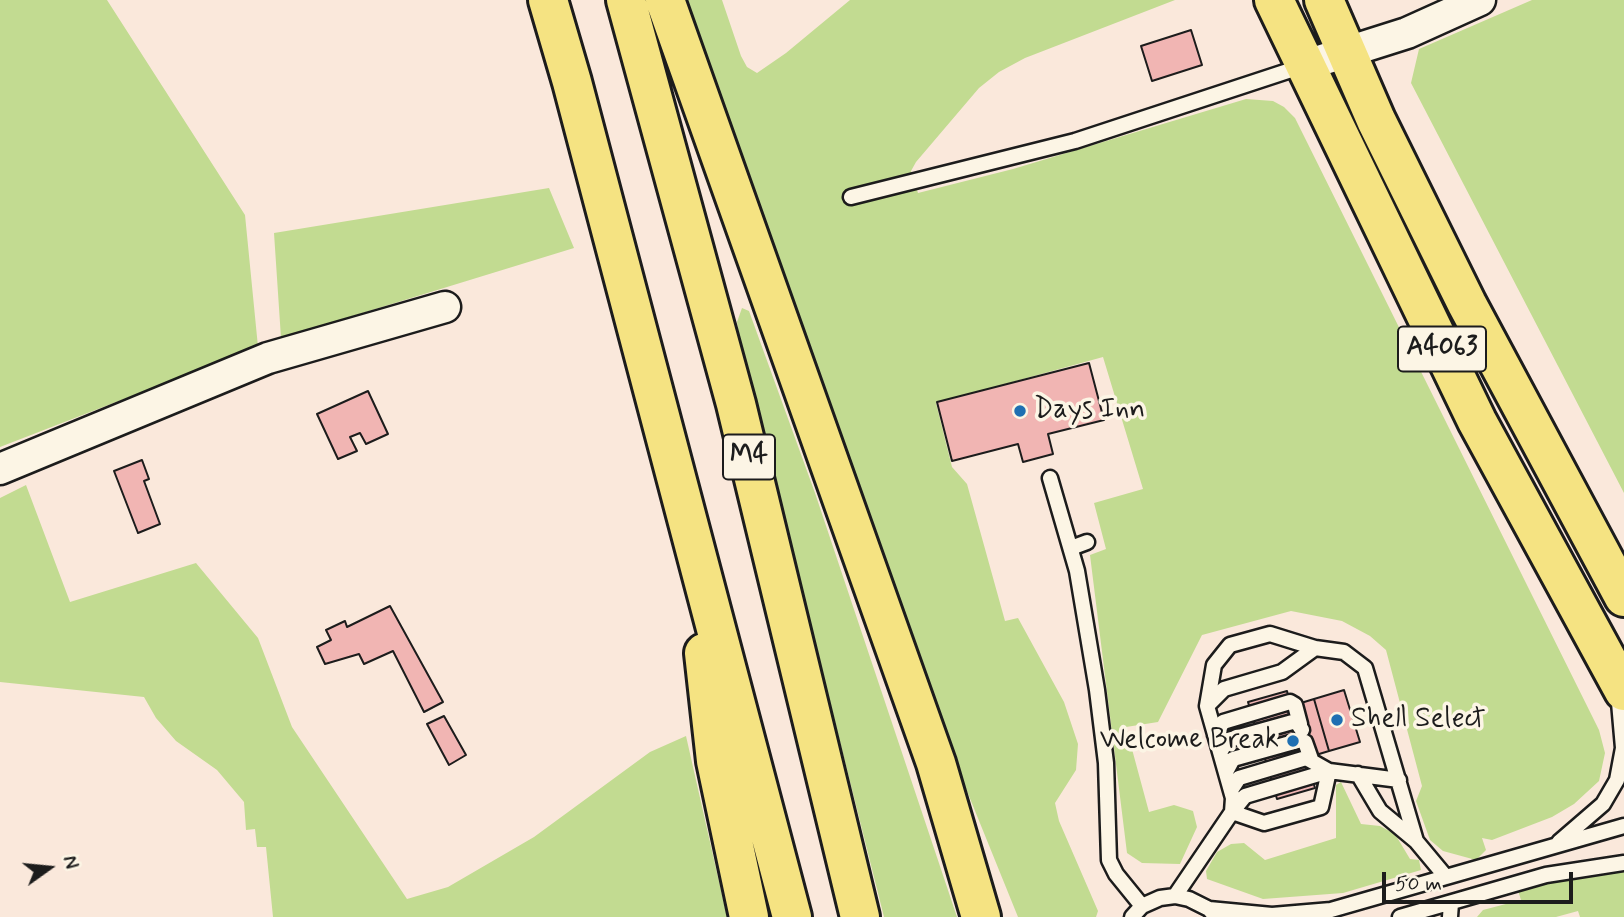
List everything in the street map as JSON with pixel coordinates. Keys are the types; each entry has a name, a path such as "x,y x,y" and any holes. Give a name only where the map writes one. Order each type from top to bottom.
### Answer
{"main road":[{"path":"548,0 792,917"},
{"name":"M4","path":"626,0 736,404 860,917"},
{"path":"665,0 936,763 981,917"},
{"name":"A4063","path":"1274,0 1477,421 1620,684"},
{"name":"A4063","path":"1324,0 1467,304 1624,597"},
{"path":"690,526 716,761 748,917"},
{"path":"936,763 1002,917"}],"street":[{"path":"1306,65 1407,33 1480,0"},
{"path":"0,469 268,359 445,307"}],"lane":[{"path":"851,197 1075,141 1306,65"},
{"path":"1050,478 1071,548 1098,701 1106,764 1110,860 1137,911 1160,898 1175,896 1189,899 1212,913 1312,914 1624,826"},
{"path":"1071,548 1087,542"},
{"path":"1232,812 1231,790 1207,706 1214,665 1230,645 1270,634 1315,648 1344,652 1365,668 1416,841"},
{"path":"1207,706 1224,689 1282,672 1315,648"},
{"path":"1553,847 1586,822 1603,804 1617,780 1623,748 1620,684"},
{"path":"1215,734 1223,722 1290,702 1295,705 1311,759"},
{"path":"1220,752 1228,740 1296,721 1300,724"},
{"path":"1226,772 1233,759 1301,740 1306,742"},
{"path":"1231,790 1239,778 1306,758 1329,771"},
{"path":"1175,896 1245,796 1329,771 1399,780"},
{"path":"1232,812 1264,823 1321,807 1329,771"},
{"path":"1358,775 1380,811 1416,841 1446,877"},
{"path":"1400,917 1451,910 1546,875 1624,863"}],"green space":[{"path":"0,0 107,0 245,215 258,347 0,447"},
{"path":"686,0 722,0 741,56 747,67 757,73 786,53 850,0 1175,0 1025,58 999,72 979,88 916,162 911,171 918,193 1013,169 1246,99 1273,101 1284,107 1295,118 1599,730 1605,753 1599,781 1574,804 1552,817 1492,840 1482,838 1486,850 1476,860 1443,851 1430,840 1416,801 1422,786 1386,650 1370,636 1342,621 1291,611 1202,635 1158,722 1126,727 1149,812 1174,805 1193,811 1197,827 1180,864 1142,863 1127,853 1090,555 1106,549 1094,503 1143,489 1103,357 936,403 952,467 967,484 1005,621 1018,618 1064,702 1078,744 1076,770 1055,803 1059,821 1098,911 1096,917 1018,917 954,759 765,233"},
{"path":"1532,0 1624,0 1624,493 1411,83 1419,49"},
{"path":"549,188 574,248 281,338 274,233"},
{"path":"742,308 749,311 815,493 957,917 884,917 740,343 737,322"},
{"path":"26,485 70,602 196,563 258,638 292,727 407,899 448,887 534,837 650,752 686,736 727,917 273,917 266,847 257,847 255,829 246,830 244,802 217,770 176,741 156,718 144,697 0,682 0,498"},
{"path":"1341,782 1361,824 1380,826 1395,834 1410,859 1419,860 1421,870 1343,893 1263,899 1207,879 1206,871 1217,852 1231,844 1244,843 1265,860 1336,838 1336,785"},
{"path":"1624,863 1624,917 1580,917 1578,911 1556,917 1477,917 1483,910 1521,900 1516,884"}],"building":[{"path":"1191,30 1202,65 1152,81 1141,46"},
{"name":"Days Inn","path":"1089,363 1104,420 1048,434 1053,454 1023,462 1018,444 952,461 937,402"},
{"path":"368,391 388,434 366,444 360,433 350,437 357,451 338,459 317,414"},
{"path":"142,460 149,479 144,481 160,524 138,533 114,471"},
{"path":"390,606 443,702 424,712 393,651 364,664 359,654 325,664 317,647 331,640 326,630 345,621 347,627"},
{"name":"Shell Select","path":"1344,690 1360,742 1329,751 1314,699"},
{"name":"Welcome Break","path":"1287,691 1291,706 1314,699 1329,751 1306,758 1315,788 1277,799 1248,702"},
{"path":"444,716 466,755 449,765 427,724"}],"place":[{"name":"Days Inn","path":"1020,411"},
{"name":"Shell Select","path":"1337,720"},
{"name":"Welcome Break","path":"1293,741"}]}
